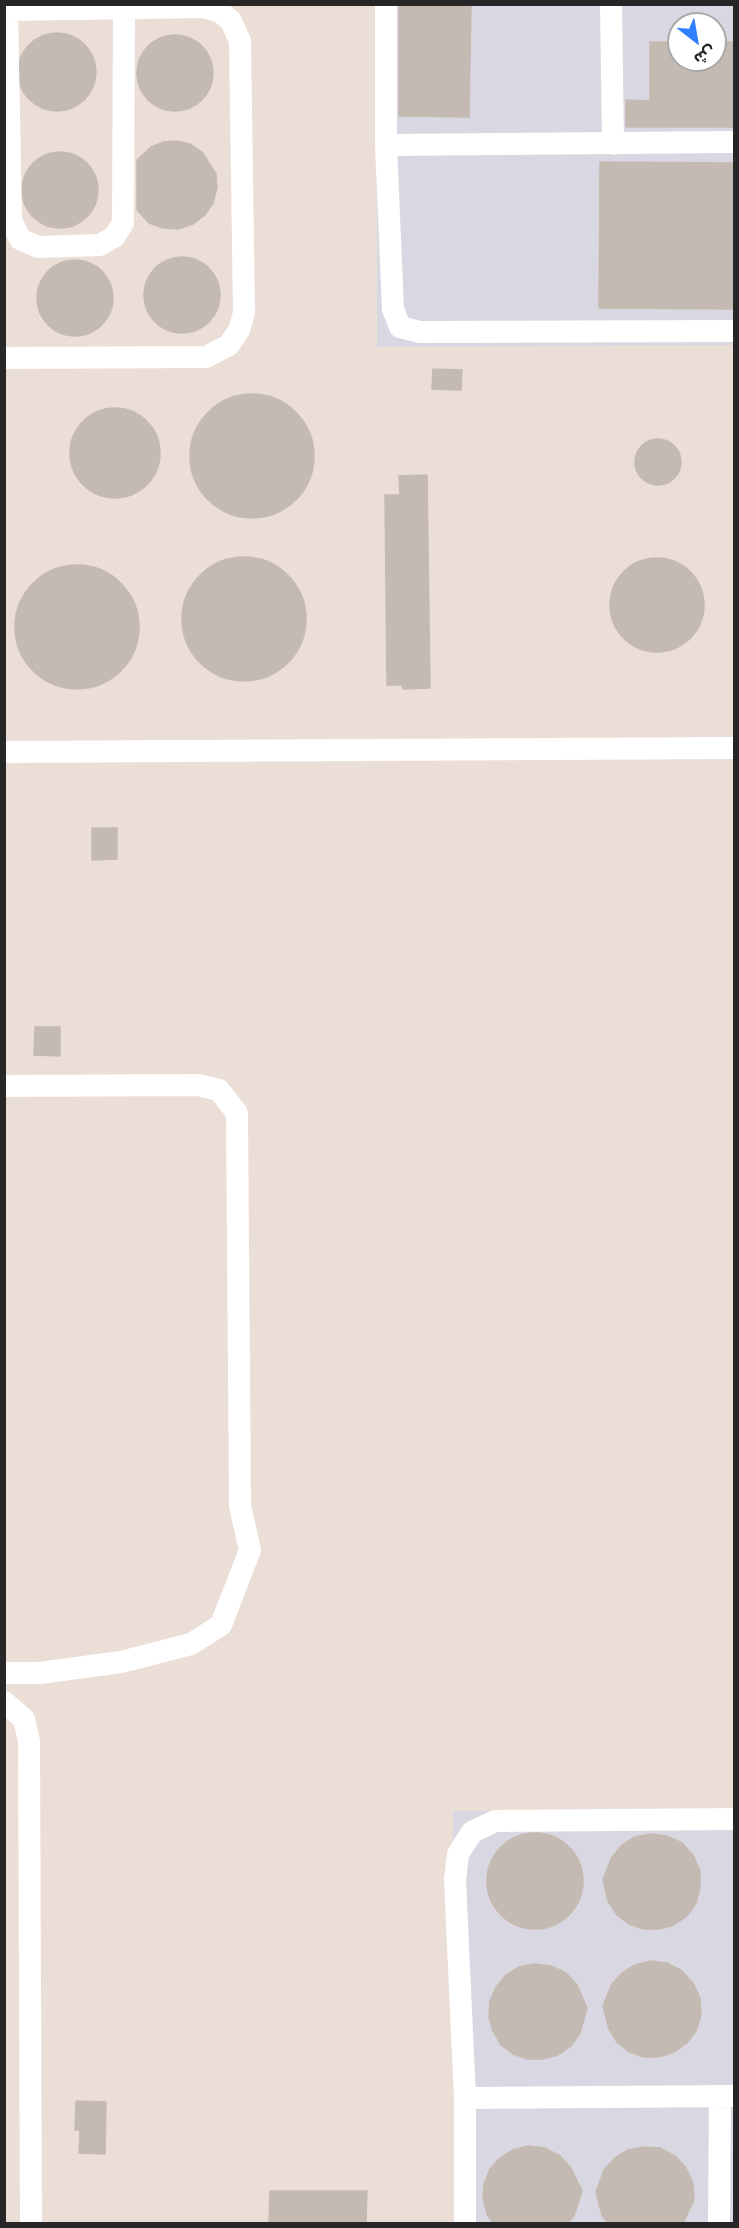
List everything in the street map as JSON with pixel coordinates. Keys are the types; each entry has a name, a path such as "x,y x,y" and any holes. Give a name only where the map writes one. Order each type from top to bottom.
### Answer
{"street":[{"path":"386,4 386,145 393,309 396,322 406,330 735,332"},
{"path":"612,4 614,144"},
{"path":"4,358 206,357 229,345 242,322 238,34 226,16 212,8 6,10 11,220 20,239 32,246 49,247 100,245 114,237 123,223 124,9"},
{"path":"386,145 735,142"},
{"path":"4,752 735,748"},
{"path":"4,1086 198,1085 219,1090 237,1113 240,1506 250,1550 221,1625 191,1644 121,1662 40,1673 4,1673"},
{"path":"4,1702 24,1719 29,1741 31,2223"},
{"path":"465,2223 465,2098 455,1880 458,1854 472,1832 495,1821 735,1819"},
{"path":"465,2098 727,2096 719,2223"}],"shaded area":[{"path":"377,5 734,5 734,345 377,347"},
{"path":"734,1808 734,2223 456,2223 453,1811"}],"building":[{"path":"399,4 471,4 469,117 399,116"},
{"path":"57,33 72,36 89,50 96,72 93,87 79,104 57,111 42,108 25,94 18,72 21,57 35,40"},
{"path":"175,35 189,38 202,46 210,59 213,73 210,87 202,100 189,108 175,111 161,108 148,100 140,87 137,73 140,59 148,46 161,38"},
{"path":"650,42 667,42 667,72 727,72 727,42 735,42 735,127 626,127 626,100 650,101"},
{"path":"177,141 190,144 202,152 216,174 217,188 213,203 205,215 193,224 178,229 163,228 149,223 137,210 137,160 151,147 164,142"},
{"path":"60,152 74,155 87,163 95,176 98,190 95,204 87,217 74,225 60,228 46,225 33,217 25,204 22,190 25,176 33,163 46,155"},
{"path":"600,162 735,163 735,309 599,308"},
{"path":"182,257 196,260 209,268 217,281 220,295 217,309 209,322 196,330 182,333 168,330 155,322 147,309 144,295 147,281 155,268 168,260"},
{"path":"75,260 90,263 102,271 110,283 113,298 110,313 102,325 90,333 75,336 60,333 48,325 40,313 37,298 40,283 48,271 60,263"},
{"path":"433,369 462,370 461,390 432,389"},
{"path":"252,394 276,399 296,412 309,432 314,456 309,480 296,500 276,513 252,518 228,513 208,500 195,480 190,456 195,432 208,412 228,399"},
{"path":"115,408 132,412 147,421 156,436 160,453 156,470 147,485 132,494 115,498 98,494 83,485 74,470 70,453 74,436 83,421 98,412"},
{"path":"663,439 675,445 680,453 680,471 675,479 667,484 653,485 645,482 638,475 635,457 638,449 645,442"},
{"path":"427,475 430,688 403,689 402,685 387,685 385,495 400,495 399,476"},
{"path":"244,557 268,562 288,575 301,595 306,619 301,643 288,663 268,676 244,681 220,676 200,663 187,643 182,619 187,595 200,575 220,562"},
{"path":"657,558 675,562 690,572 700,587 704,605 700,623 690,638 675,648 657,652 639,648 624,638 614,623 610,605 614,587 624,572 639,562"},
{"path":"77,565 101,570 121,583 134,603 139,627 134,651 121,671 101,684 77,689 53,684 33,671 20,651 15,627 20,603 33,583 53,570"},
{"path":"92,828 117,828 117,859 92,860"},
{"path":"35,1027 60,1027 60,1056 34,1055"},
{"path":"535,1833 553,1837 569,1847 579,1863 583,1881 579,1899 569,1915 553,1925 535,1929 517,1925 501,1915 491,1899 487,1881 491,1863 501,1847 517,1837"},
{"path":"650,1834 667,1836 682,1843 693,1855 700,1871 700,1887 696,1903 687,1916 674,1925 659,1929 644,1929 629,1924 617,1915 608,1901 603,1879 612,1857 622,1845 635,1837"},
{"path":"650,1961 667,1963 682,1971 693,1983 700,1998 701,2015 696,2031 687,2043 674,2052 659,2057 644,2057 629,2052 617,2042 609,2029 603,2006 612,1984 622,1973 635,1965"},
{"path":"534,1964 551,1966 566,1973 577,1985 587,2008 580,2033 571,2046 558,2055 543,2059 528,2059 513,2054 501,2045 493,2031 489,2017 490,2001 496,1987 506,1975 519,1967"},
{"path":"76,2101 106,2102 105,2154 79,2153 80,2130 75,2130"},
{"path":"528,2146 545,2148 560,2156 571,2168 582,2191 574,2216 568,2223 493,2223 487,2214 483,2199 484,2184 490,2169 500,2158 513,2150"},
{"path":"643,2147 660,2148 675,2156 686,2168 693,2183 694,2200 683,2223 608,2223 602,2215 596,2192 604,2170 615,2158 628,2150"},
{"path":"270,2191 367,2191 366,2223 269,2223"}]}
